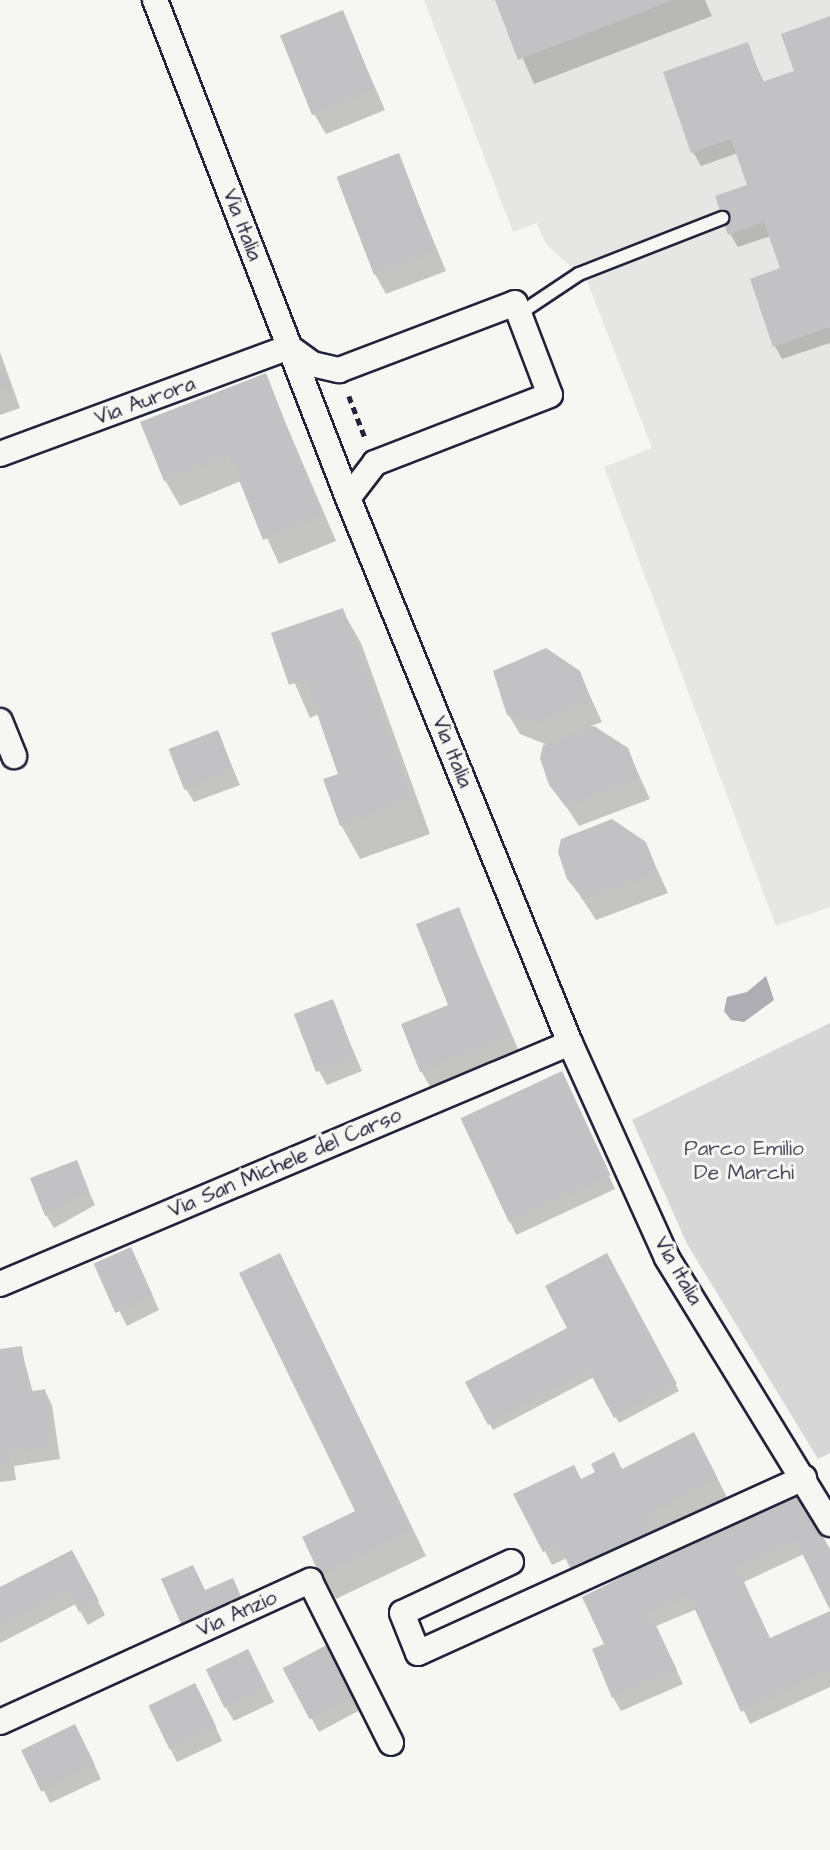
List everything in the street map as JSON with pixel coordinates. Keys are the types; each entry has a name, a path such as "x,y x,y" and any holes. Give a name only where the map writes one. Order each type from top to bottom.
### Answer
{"street":[{"name":"Via Italia","path":"155,0 348,498 570,1043 667,1258 830,1524"},
{"path":"289,347 312,364 339,370 515,303 550,395 375,463 348,498"},
{"name":"Via Aurora","path":"0,454 289,347"},
{"path":"0,721 14,756"},
{"name":"Via San Michele del Carso","path":"0,1284 570,1043"},
{"path":"511,1562 402,1613 418,1653 804,1478"},
{"name":"Via Anzio","path":"0,1722 310,1581 391,1743"}],"lane":[{"path":"519,314 579,274 722,218"}],"shaded area":[{"path":"424,0 830,0 830,907 776,926 604,467 652,448 587,281 546,244 537,223 513,232"},
{"path":"766,976 774,1000 744,1022 731,1020 724,1011 727,997 747,992"}],"green space":[{"name":"Parco Emilio De Marchi","path":"830,1023 830,1453 818,1459 687,1244 632,1120"}],"building":[{"path":"495,0 673,0 518,60"},
{"path":"343,10 375,90 312,115 280,35"},
{"path":"830,16 830,327 773,347 750,279 780,268 764,222 728,235 715,196 747,185 731,139 691,153 663,72 748,42 762,82 794,71 781,34"},
{"path":"399,153 437,251 374,275 336,177"},
{"path":"0,361 10,388 0,392"},
{"path":"266,373 322,516 263,540 229,455 164,481 140,422"},
{"path":"343,608 412,800 340,826 323,779 338,774 305,679 289,685 271,633"},
{"path":"546,648 580,671 592,702 532,724 507,715 493,671"},
{"path":"594,726 628,748 640,779 566,807 549,785 540,758 543,745"},
{"path":"218,730 234,771 184,790 169,749"},
{"path":"612,819 646,842 658,873 584,900 567,879 558,852 561,839"},
{"path":"459,907 510,1037 420,1072 401,1024 448,1005 416,924"},
{"path":"333,999 355,1057 316,1072 294,1014"},
{"path":"562,1071 611,1175 509,1223 460,1118"},
{"path":"77,1160 89,1191 45,1216 30,1178"},
{"path":"131,1247 153,1296 116,1313 94,1264"},
{"path":"280,1253 413,1530 320,1575 302,1537 355,1511 239,1273"},
{"path":"607,1253 677,1384 614,1418 589,1371 488,1425 465,1382 567,1328 545,1286"},
{"path":"22,1346 28,1392 45,1389 53,1446 8,1453 10,1467 0,1468 0,1349"},
{"path":"694,1432 718,1479 649,1515 660,1538 576,1580 559,1545 543,1552 513,1494 574,1465 581,1479 595,1472 591,1464 614,1452 622,1469"},
{"path":"796,1490 830,1549 830,1610 796,1541 737,1568 770,1638 830,1611 830,1670 741,1712 689,1596 650,1613 677,1670 612,1698 592,1649 604,1644 582,1597"},
{"path":"72,1550 99,1601 79,1612 68,1591 0,1626 0,1587"},
{"path":"193,1565 205,1590 233,1578 243,1601 183,1628 161,1579"},
{"path":"332,1642 359,1693 310,1720 283,1668"},
{"path":"248,1649 267,1688 225,1708 206,1670"},
{"path":"195,1683 216,1727 170,1750 148,1706"},
{"path":"75,1724 95,1765 41,1792 21,1750"}]}
